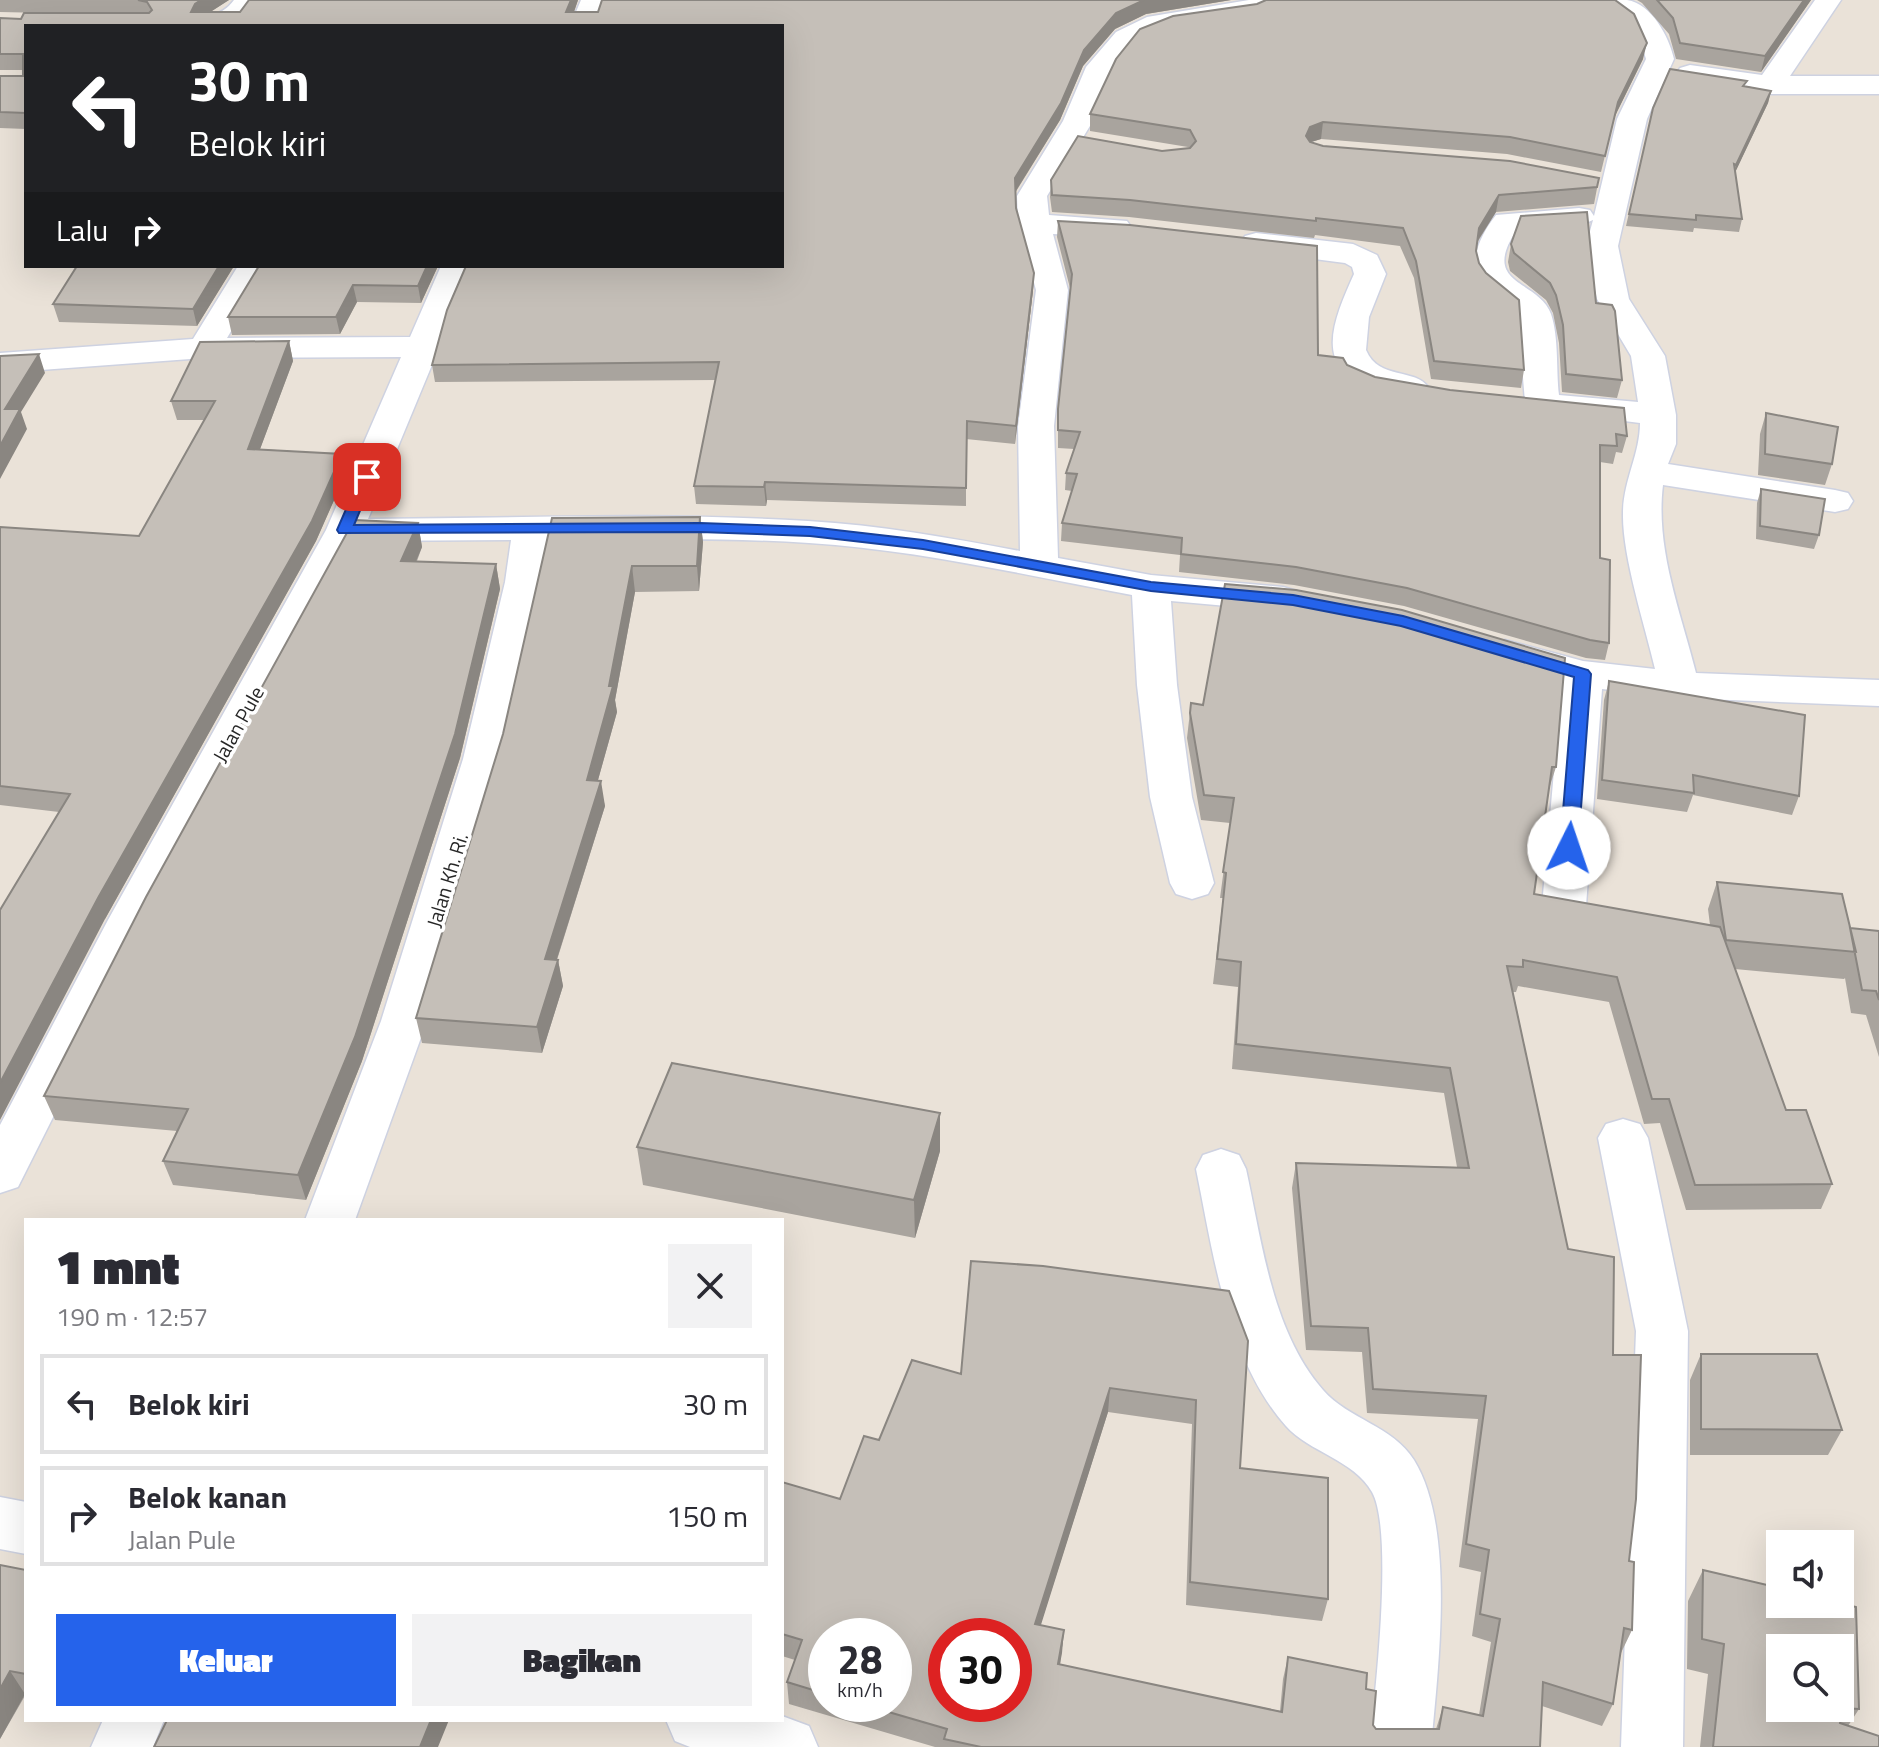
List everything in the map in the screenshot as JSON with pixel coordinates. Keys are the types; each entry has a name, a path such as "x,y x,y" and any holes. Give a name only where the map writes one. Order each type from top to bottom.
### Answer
{"street":[{"path":"218,24 234,19 248,0"},
{"path":"585,24 594,0"},
{"path":"1039,566 1036,426 1052,290 1034,224 1032,196 1080,141 1078,121 1100,67 1126,38 1147,25 1253,9 1269,0"},
{"path":"1608,0 1626,6 1641,18 1654,38 1660,59 1632,119 1603,195 1602,246 1613,299 1648,356 1658,415 1658,444 1647,472 1641,513 1646,549 1679,685"},
{"path":"1770,85 1828,0"},
{"path":"1656,68 1770,85 1879,85"},
{"path":"1603,195 1507,222 1494,240 1490,261 1493,276 1499,285 1523,297 1532,306 1535,317 1526,400 1658,415"},
{"path":"1034,224 1144,231"},
{"path":"1228,240 1353,254 1366,262 1370,274 1352,315 1349,357 1358,372 1385,384 1447,394"},
{"path":"204,348 253,268"},
{"name":"Jalan Pule","path":"0,1173 130,920 345,530 456,268"},
{"path":"0,363 204,348 423,347"},
{"path":"1647,472 1835,501"},
{"path":"345,530 700,528 810,532 923,544 1151,587 1293,600 1325,606"},
{"name":"Jalan Kh. Ri.","path":"331,1218 404,1021 484,759 524,582 531,530"},
{"path":"1151,587 1157,685 1171,797 1192,883"},
{"path":"1476,644 1583,674 1679,685 1879,693"},
{"path":"1564,906 1583,674"},
{"path":"1623,1138 1662,1331 1652,1747"},
{"path":"1221,1169 1246,1282 1274,1360 1304,1408 1339,1436 1385,1462 1401,1492 1408,1533 1411,1635 1400,1747"},
{"path":"0,1523 24,1528"},
{"path":"122,1747 133,1722"},
{"path":"703,1722 787,1747"}],"building":[{"path":"138,0 201,0 191,12 240,12 249,0 571,0 566,12 598,12 602,0 1144,0 1116,13 1084,50 1061,103 1015,178 1016,208 1034,273 1016,426 967,421 966,488 765,482 764,487 694,486 719,362 432,365 447,310 465,268 784,268 784,24 24,24 24,113 0,112 0,76 23,76 23,54 0,54 0,18 21,19 24,13 149,13 152,10 147,2"},
{"path":"1266,0 1615,0 1634,14 1647,43 1618,102 1605,156 1510,137 1323,122 1310,127 1306,136 1310,142 1323,146 1510,161 1599,178 1597,187 1499,195 1479,228 1476,251 1479,263 1486,273 1519,300 1524,370 1434,361 1416,261 1403,228 1052,195 1051,180 1078,136 1162,151 1190,148 1196,141 1190,130 1090,114 1116,59 1140,29 1173,16 1257,4"},
{"path":"1657,0 1804,0 1765,56 1680,43 1673,18"},
{"path":"1670,69 1747,81 1743,86 1771,91 1734,164 1742,219 1696,215 1696,220 1629,214 1653,108"},
{"path":"1587,212 1596,303 1612,305 1615,311 1622,380 1566,374 1563,325 1556,295 1550,283 1514,253 1511,244 1521,216"},
{"path":"1058,221 1130,225 1317,246 1318,355 1343,358 1347,365 1375,377 1450,390 1624,408 1627,436 1616,434 1617,446 1600,445 1600,558 1610,560 1609,643 1407,588 1296,567 1181,554 1182,538 1062,523 1077,474 1066,473 1080,432 1058,430 1072,274"},
{"path":"76,268 218,268 193,309 53,304"},
{"path":"258,268 426,268 418,286 353,285 336,317 228,317"},
{"path":"289,341 248,449 342,454 312,521 98,898 0,1083 0,910 70,794 0,786 0,527 139,536 215,401 171,401 200,342"},
{"path":"39,354 5,409 20,409 0,446 0,356"},
{"path":"1766,413 1838,427 1832,464 1765,454"},
{"path":"1761,489 1825,499 1819,535 1760,526"},
{"path":"700,517 697,566 632,566 609,686 613,686 587,780 601,781 545,959 558,960 537,1027 416,1018 503,734 552,518"},
{"path":"354,520 418,523 401,561 496,564 455,734 355,1037 298,1175 163,1161 188,1109 44,1096 146,897"},
{"path":"1225,584 1296,590 1402,610 1565,658 1556,767 1552,767 1534,894 1720,927 1786,1110 1806,1110 1832,1184 1695,1185 1669,1099 1652,1099 1617,977 1523,960 1523,967 1507,966 1568,1249 1614,1257 1613,1355 1641,1355 1636,1499 1629,1561 1634,1562 1632,1630 1624,1628 1613,1704 1543,1682 1540,1747 981,1747 944,1739 947,1729 912,1719 912,1618 808,1618 808,1688 787,1682 802,1640 784,1635 784,1483 840,1499 864,1436 879,1440 912,1360 961,1374 971,1261 1043,1266 1229,1291 1248,1341 1240,1468 1328,1478 1328,1599 1190,1582 1196,1400 1110,1388 1035,1624 1064,1630 1058,1664 1282,1712 1288,1657 1367,1673 1366,1689 1376,1691 1373,1725 1376,1729 1439,1729 1443,1707 1483,1716 1500,1619 1480,1614 1489,1550 1466,1544 1486,1396 1373,1389 1368,1328 1311,1326 1296,1163 1469,1168 1450,1068 1236,1044 1241,962 1217,959 1226,873 1223,872 1234,798 1204,795 1191,703 1203,705"},
{"path":"1609,681 1805,715 1799,796 1693,775 1694,793 1602,780"},
{"path":"1717,882 1842,894 1856,952 1726,940"},
{"path":"1850,928 1879,931 1879,1000 1876,991 1862,990"},
{"path":"672,1063 940,1113 914,1200 637,1147"},
{"path":"1701,1354 1817,1354 1842,1430 1701,1429"},
{"path":"0,1565 24,1570 24,1674 10,1671 0,1689"},
{"path":"1703,1570 1766,1585 1766,1618 1854,1618 1856,1607 1859,1709 1854,1709 1854,1634 1766,1634 1766,1722 1840,1722 1879,1736 1879,1747 1713,1747 1724,1644 1702,1639"},
{"path":"166,1722 430,1722 420,1747 154,1747"}],"route":[{"path":"367,477 345,530 700,528 810,532 923,544 1151,587 1293,600 1403,621 1583,674 1569,848"}]}
